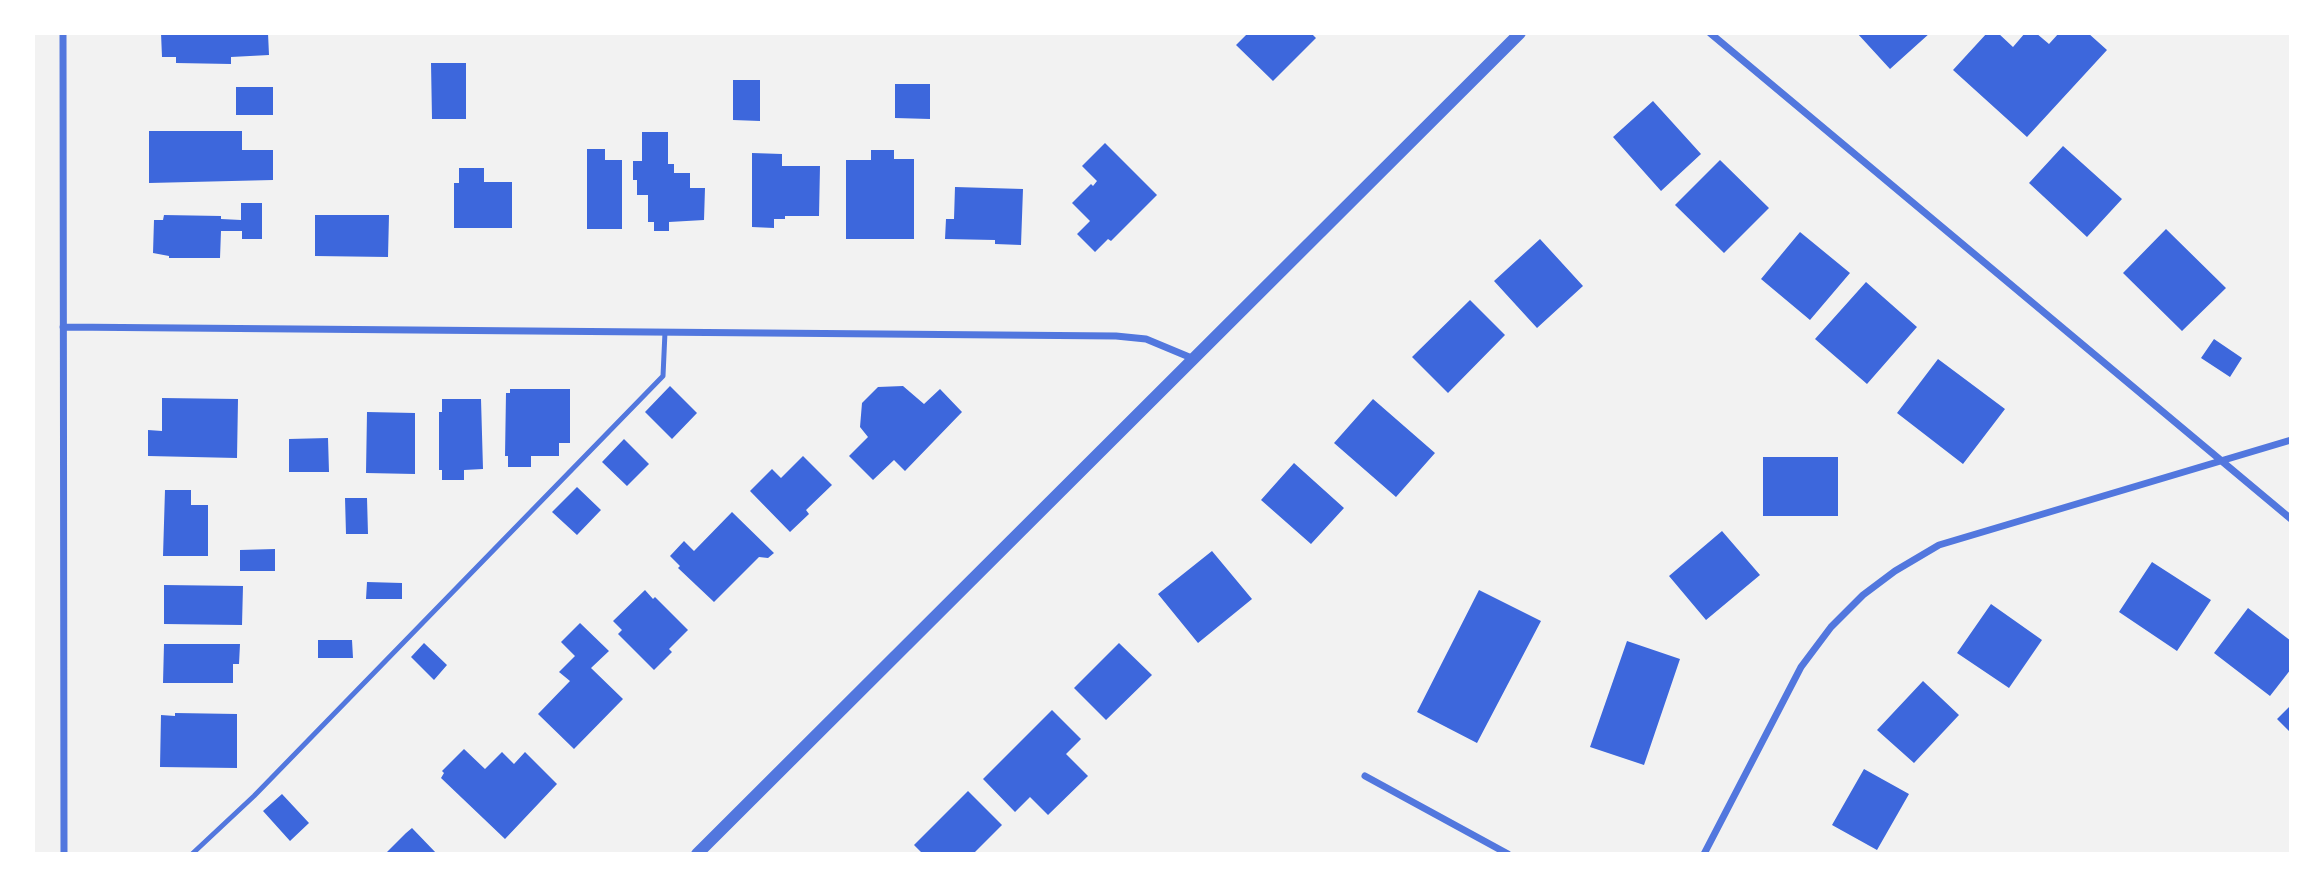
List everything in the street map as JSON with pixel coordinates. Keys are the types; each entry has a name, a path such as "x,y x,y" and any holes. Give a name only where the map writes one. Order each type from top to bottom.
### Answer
{"street":[{"path":"63,33 64,854"},
{"path":"697,854 1520,33"},
{"path":"1710,33 2291,519"},
{"path":"63,327 1116,336 1146,339 1194,359"},
{"path":"1704,854 1801,667 1831,626 1863,595 1895,571 1939,545 2291,440"},
{"path":"1365,776 1508,854"}],"lane":[{"path":"192,854 254,796 663,376 665,332"}],"building":[{"path":"161,33 268,33 269,55 231,57 231,64 176,63 176,57 162,57"},
{"path":"1248,33 1311,33 1316,38 1273,81 1236,45"},
{"path":"1857,33 1930,33 1890,69"},
{"path":"1987,33 1998,33 2013,47 2025,33 2036,33 2049,44 2059,33 2088,33 2107,50 2027,137 1953,70"},
{"path":"431,63 466,63 466,119 432,119"},
{"path":"733,80 760,80 760,121 733,120"},
{"path":"895,84 930,84 930,119 895,118"},
{"path":"236,87 273,87 273,115 236,115"},
{"path":"1653,101 1701,154 1661,191 1613,137"},
{"path":"149,131 242,131 242,150 273,150 273,180 149,183"},
{"path":"642,132 668,132 668,164 674,164 674,173 690,173 690,188 705,188 704,220 669,222 669,231 654,231 654,222 648,222 648,195 637,195 637,180 633,180 633,161 642,161"},
{"path":"1105,143 1157,195 1111,241 1108,239 1095,252 1077,234 1090,221 1072,203 1097,181 1082,166"},
{"path":"2063,146 2122,199 2087,237 2029,183"},
{"path":"587,149 605,149 605,160 622,160 622,229 587,229"},
{"path":"871,150 894,150 894,159 914,159 914,239 846,239 846,160 871,160"},
{"path":"752,153 782,154 782,166 820,166 819,216 785,216 785,219 774,219 774,228 752,227"},
{"path":"1720,160 1769,208 1724,253 1675,205"},
{"path":"459,168 484,168 484,182 512,182 512,228 454,228 454,183 459,183"},
{"path":"955,187 1023,189 1021,245 995,244 995,240 945,239 946,219 954,219"},
{"path":"241,203 262,203 262,239 242,239 242,231 221,231 220,258 169,258 153,253 154,220 163,220 164,215 221,216 221,219 241,220"},
{"path":"315,215 389,215 388,257 315,256"},
{"path":"2166,229 2226,288 2182,331 2123,273"},
{"path":"1800,232 1850,273 1810,320 1761,279"},
{"path":"1540,239 1583,286 1537,328 1494,281"},
{"path":"1866,282 1917,327 1867,384 1815,339"},
{"path":"1470,300 1505,335 1448,393 1412,357"},
{"path":"2214,339 2242,358 2230,377 2201,358"},
{"path":"1938,359 2005,409 1963,464 1897,413"},
{"path":"670,386 697,413 672,439 645,412"},
{"path":"903,386 924,404 940,389 962,412 905,471 894,460 873,480 849,456 868,437 860,427 862,403 878,387"},
{"path":"510,389 570,389 570,443 559,443 559,456 531,456 531,467 508,467 508,456 505,456 506,393 510,393"},
{"path":"162,398 238,399 237,458 148,456 148,430 162,431"},
{"path":"442,399 481,399 483,469 464,470 464,480 442,480 442,470 439,470 439,412 442,412"},
{"path":"1373,399 1435,453 1396,497 1334,443"},
{"path":"367,412 415,413 415,474 366,473"},
{"path":"328,438 329,472 289,472 289,439"},
{"path":"624,439 649,464 627,486 602,462"},
{"path":"803,456 832,485 806,510 809,514 790,532 750,491 772,469 781,478"},
{"path":"1763,457 1838,457 1838,516 1763,516"},
{"path":"1294,463 1344,508 1311,544 1261,500"},
{"path":"577,487 601,510 577,535 552,512"},
{"path":"165,490 191,490 191,505 208,505 208,556 163,556"},
{"path":"345,498 367,498 368,534 346,534"},
{"path":"732,512 774,553 768,558 759,557 714,602 678,568 680,566 670,556 684,541 694,551"},
{"path":"1722,531 1760,575 1706,620 1669,576"},
{"path":"275,549 275,571 240,571 240,550"},
{"path":"1212,551 1252,599 1198,643 1158,594"},
{"path":"2152,562 2211,600 2177,651 2119,612"},
{"path":"367,582 402,583 402,599 366,599"},
{"path":"164,585 243,586 242,625 164,624"},
{"path":"645,590 688,630 669,649 672,652 654,670 618,634 622,630 613,621"},
{"path":"1479,590 1541,621 1477,743 1417,712"},
{"path":"1991,604 2042,640 2009,688 1957,653"},
{"path":"2248,608 2291,641 2291,669 2270,696 2214,653"},
{"path":"580,623 609,651 591,668 623,699 574,749 538,714 570,681 559,672 575,656 561,642"},
{"path":"318,640 352,640 353,658 318,658"},
{"path":"1627,641 1680,659 1644,765 1590,747"},
{"path":"424,643 447,665 434,680 411,657"},
{"path":"1119,643 1152,675 1106,720 1074,688"},
{"path":"164,644 240,644 239,664 233,664 233,683 163,683"},
{"path":"1923,681 1959,715 1914,763 1877,730"},
{"path":"2291,705 2291,733 2277,719"},
{"path":"1052,710 1081,739 1066,754 1088,776 1048,815 1030,797 1015,812 983,779"},
{"path":"175,713 237,714 237,768 160,767 161,715 175,716"},
{"path":"464,749 485,769 502,752 514,764 525,752 557,784 505,839 441,778 444,773 442,771"},
{"path":"1864,769 1909,794 1877,850 1832,825"},
{"path":"968,791 1002,825 973,854 923,854 914,845"},
{"path":"282,794 309,823 290,841 263,811"},
{"path":"412,828 437,854 385,854 406,833"}]}
